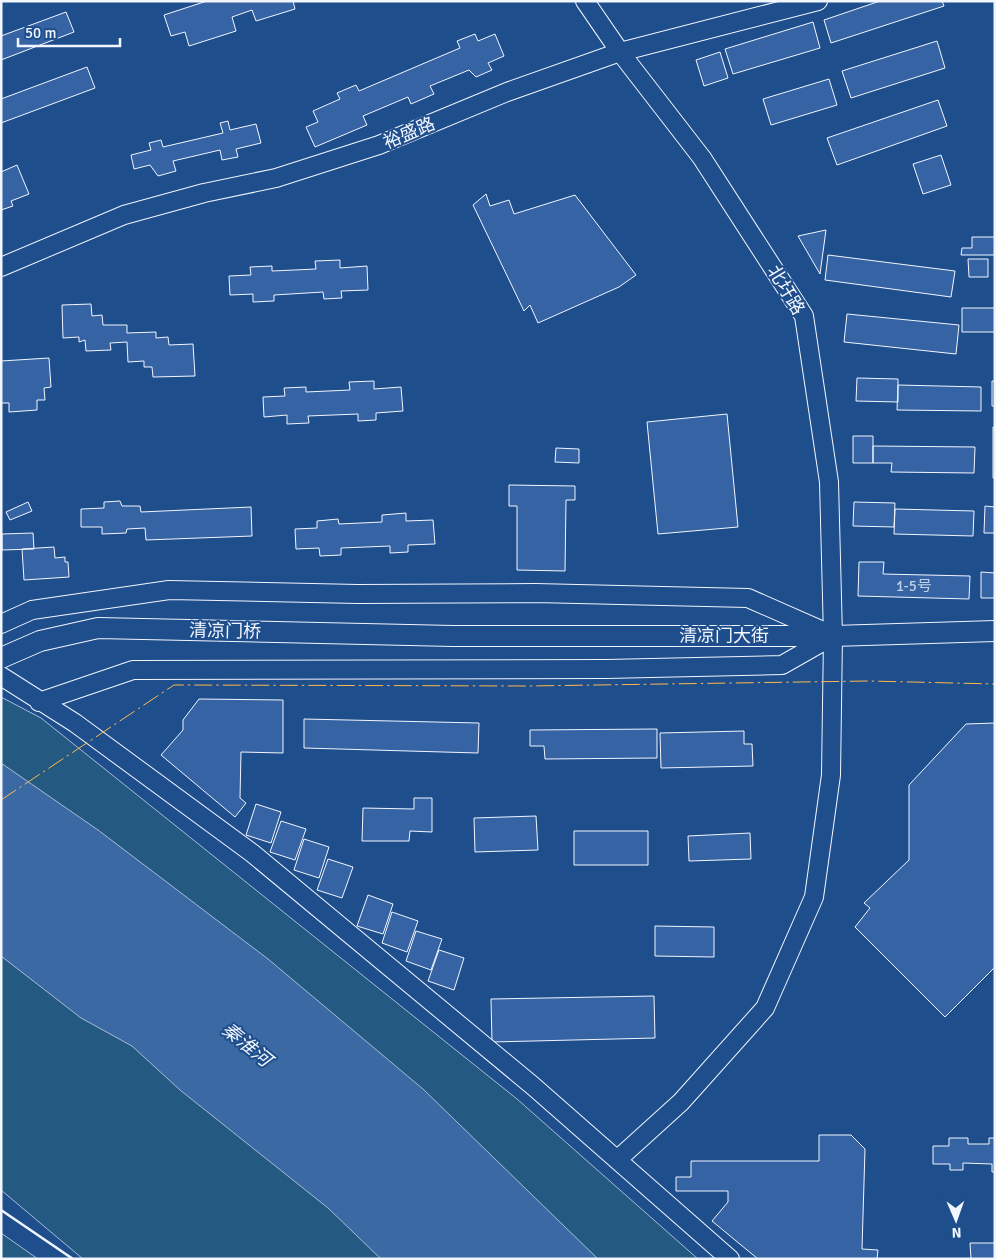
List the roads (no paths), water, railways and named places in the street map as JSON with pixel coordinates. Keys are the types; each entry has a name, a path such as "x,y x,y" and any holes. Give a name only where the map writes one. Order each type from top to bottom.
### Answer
{"main road":[{"name":"清凉门桥","path":"1,658 40,640 98,628 454,636"},
{"name":"清凉门大街","path":"454,636 833,636 995,631"}],"street":[{"name":"北圩路","path":"585,1 620,52 702,158 804,316 830,482 833,636 831,774 814,898 765,1008 681,1102 617,1160"},
{"name":"裕盛路","path":"1,266 124,215 204,193 276,178 380,145 507,92 620,52 818,1"},
{"path":"1,624 32,610 169,590 358,594 544,593 748,598 833,636"},
{"path":"39,702 133,670 606,669 782,665 833,636"},
{"path":"1,676 74,723 252,853 533,1086 730,1259"}],"water":[{"name":"秦淮河","path":"1,763 98,830 268,959 423,1089 598,1259 381,1259 328,1208 180,1090 132,1046 81,1018 1,956"}]}
